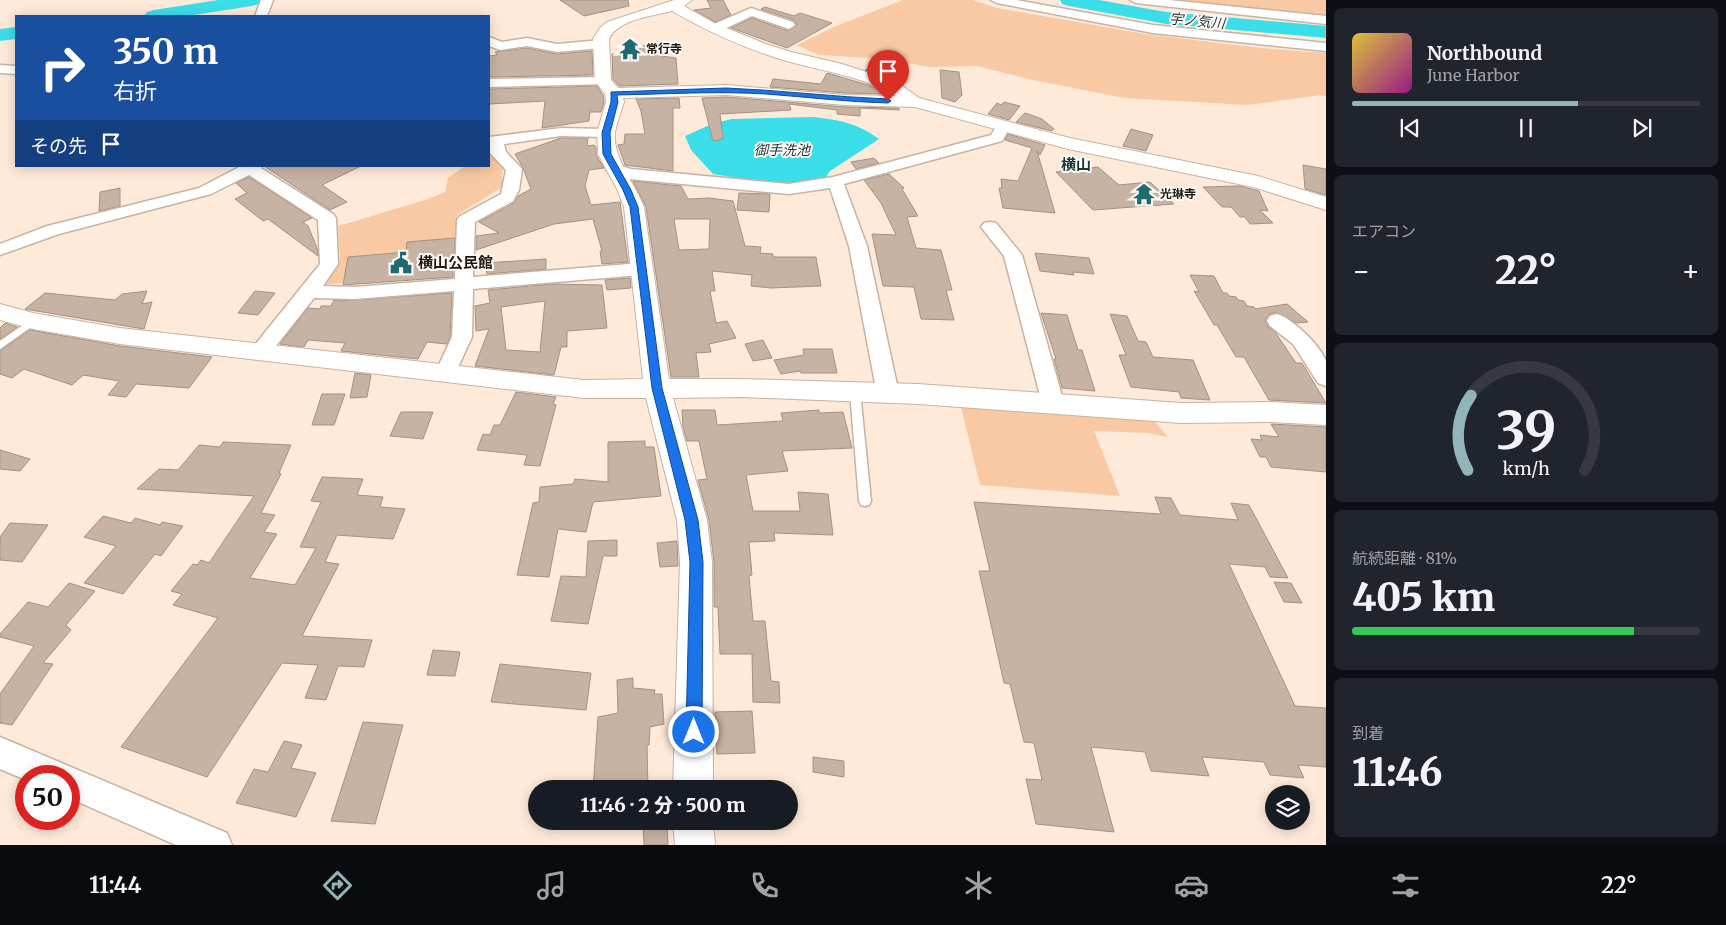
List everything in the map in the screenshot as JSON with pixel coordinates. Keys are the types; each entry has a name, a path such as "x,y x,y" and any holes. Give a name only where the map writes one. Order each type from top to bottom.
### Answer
{"street":[{"path":"997,0 1152,29 1326,47"},
{"path":"1136,0 1326,20"},
{"path":"261,15 267,1"},
{"path":"693,780 696,562 692,520 657,388 634,207 607,154 606,133 615,102 608,87 601,44 605,31 612,25 679,3 716,28 787,56 836,67 892,86 909,95 916,102"},
{"path":"716,28 751,12 788,25"},
{"path":"490,41 500,46 527,42 557,48 601,44"},
{"path":"0,69 15,70"},
{"path":"490,83 736,91 845,100 916,102 1068,143 1258,182 1326,204"},
{"path":"614,169 629,174 789,189 834,182 997,138 1004,126"},
{"path":"446,373 462,337 466,220 508,197 511,190 514,169 498,153 492,140 561,132 606,133"},
{"path":"0,250 53,230 205,191 252,167 327,218 329,264 261,351"},
{"path":"834,182 838,187 858,246 888,394"},
{"path":"990,227 1013,255 1053,403"},
{"path":"309,292 355,293 641,269"},
{"path":"0,312 33,321 120,336 584,389 742,388 930,394 1181,413 1270,412 1326,415"},
{"path":"1277,321 1300,339 1326,378"},
{"path":"0,752 30,765"},
{"path":"80,787 215,845"},
{"path":"694,830 695,845"}],"lane":[{"path":"0,346 33,321"},
{"path":"855,392 865,501"}],"shaded area":[{"path":"903,0 972,0 997,8 1145,34 1261,48 1326,53 1326,97 1322,95 1247,105 1125,98 1033,80 977,66 929,67 887,59 819,55 797,45 836,26"},
{"path":"1180,0 1326,0 1326,15"},
{"path":"490,151 504,166 502,175 504,186 457,215 453,273 321,285 340,261 338,226 425,200 445,192 448,178 464,167 490,167"},
{"path":"961,407 1150,416 1168,437 1148,433 1094,431 1120,496 980,485"}],"water":[{"name":"御手洗池","path":"813,117 848,123 863,129 879,139 830,171 824,180 773,184 713,174 691,150 685,136 714,123 732,119"}],"building":[{"path":"560,0 628,0 629,6 584,16"},
{"path":"707,0 723,0 731,15 715,22 694,10 711,8"},
{"path":"765,7 794,16 800,13 832,23 787,48 731,28 752,18 788,31 797,25 794,20 761,9"},
{"path":"627,45 666,47 662,56 676,58 678,84 619,86 613,79 612,54 624,55"},
{"path":"527,48 557,54 592,51 593,75 490,77 490,56 497,55 495,52"},
{"path":"881,63 894,70 896,80 865,70"},
{"path":"940,70 959,72 962,95 955,102 942,98"},
{"path":"827,73 868,85 888,94 845,93 770,87 773,79 821,84"},
{"path":"597,86 603,95 604,102 601,112 590,112 589,121 542,128 545,101 490,104 490,89"},
{"path":"727,97 845,107 899,108 899,110 860,108 860,116 837,114 837,110 789,104 791,110 720,114 723,139 713,141 702,98"},
{"path":"679,98 680,108 673,108 673,171 625,165 618,145 624,144 625,134 645,134 641,111 636,99"},
{"path":"1004,102 1020,106 1009,120 988,114 997,103 1001,105"},
{"path":"1025,113 1042,119 1054,129 1052,131 1016,122"},
{"path":"1131,129 1153,135 1146,151 1123,146"},
{"path":"1008,134 1045,145 1040,155 1037,151 1055,213 1003,208 999,188 1002,188 1001,179 1018,181 1032,148 1005,140"},
{"path":"561,138 588,138 587,146 594,145 596,147 596,155 604,168 589,170 585,186 591,205 620,202 628,262 602,264 600,251 602,251 593,219 554,224 476,250 476,236 499,233 479,222 514,203 518,196 531,189 515,154"},
{"path":"874,158 879,163 856,169 851,162"},
{"path":"1303,165 1326,169 1326,195 1305,189"},
{"path":"266,167 359,167 322,185 347,202 330,210"},
{"name":"光琳寺","path":"1098,167 1119,185 1150,182 1174,204 1093,210 1056,172"},
{"path":"889,174 904,188 902,189 918,216 907,217 916,248 941,250 952,290 946,290 954,320 921,319 914,287 883,286 872,234 896,235 881,203 864,180"},
{"path":"249,177 312,218 303,222 308,226 317,248 318,256 268,219 263,221 235,199 247,193 236,183"},
{"path":"633,181 681,186 688,199 709,198 733,201 745,246 761,247 760,253 773,254 773,257 816,257 821,286 771,288 751,286 752,275 712,271 715,291 710,291 716,323 727,321 736,338 709,344 711,352 696,353 699,377 671,377 646,207","holes":["674,219 710,219 709,249 679,250"]},
{"path":"1240,186 1259,191 1268,211 1260,210 1273,223 1250,224 1245,217 1240,217 1231,207 1222,207 1203,187"},
{"path":"120,188 120,206 99,211 100,192"},
{"path":"739,193 770,194 769,212 737,210"},
{"name":"横山公民館","path":"455,238 454,257 434,264 435,266 453,265 453,277 343,285 348,257 406,252 407,242"},
{"path":"1035,253 1089,258 1094,274 1073,272 1074,275 1040,271"},
{"path":"546,259 546,269 487,274 485,263"},
{"path":"1190,275 1214,276 1223,293 1244,301 1247,306 1254,307 1255,309 1287,304 1308,322 1297,323 1276,312 1269,314 1265,320 1268,327 1275,332 1296,363 1302,363 1326,403 1269,400 1244,357 1236,357 1217,325 1214,325 1194,291 1199,292"},
{"path":"630,278 631,288 607,290 605,280"},
{"path":"552,284 602,285 607,328 567,331 567,347 561,347 554,375 475,366 489,329 476,331 475,306 490,303 488,290","holes":["545,301 540,352 506,350 501,307"]},
{"path":"147,291 142,304 152,302 144,329 25,309 45,293 115,300 122,294"},
{"path":"255,291 275,293 258,315 238,313"},
{"path":"452,293 450,337 447,344 427,342 418,359 341,351 345,343 308,340 304,347 280,344 308,308 320,309 321,306 331,306 334,300 339,300 340,302"},
{"path":"1041,313 1067,315 1078,350 1082,350 1095,391 1062,388 1054,359 1056,359"},
{"path":"1110,314 1127,316 1138,341 1146,342 1153,357 1193,360 1210,400 1181,398 1179,392 1131,387 1119,355 1126,355"},
{"path":"5,323 17,327 0,339 0,328"},
{"path":"30,330 120,346 212,357 189,388 136,384 126,397 108,395 119,381 83,375 72,385 24,369 12,378 0,374 0,351"},
{"path":"763,340 772,358 753,361 745,344"},
{"path":"803,349 832,349 837,373 801,373 800,371 781,374 774,360 804,355"},
{"path":"355,373 371,375 367,397 350,398"},
{"path":"516,392 556,397 553,404 556,405 540,466 524,465 527,455 477,450 483,434 490,435 494,425 500,425"},
{"path":"322,394 345,394 334,425 312,425"},
{"path":"682,410 715,410 717,425 783,421 781,413 819,410 819,413 843,412 852,448 782,451 788,471 746,475 753,511 800,511 798,492 828,494 833,535 774,533 775,541 749,542 752,575 749,576 753,621 765,621 771,681 779,682 780,703 753,702 752,654 720,654 718,607 714,607 714,562 709,520 698,480 707,479 699,441 687,441 683,427"},
{"path":"401,412 433,412 423,439 390,436"},
{"path":"1271,424 1326,427 1326,472 1271,467 1266,457 1260,457 1251,439 1262,440 1260,435 1279,437"},
{"path":"645,441 645,447 654,447 661,496 593,502 586,532 558,529 549,577 517,575 533,503 539,502 540,487 573,484 575,479 608,482 608,442"},
{"path":"223,442 291,445 279,473 281,474 261,513 275,515 264,532 277,534 250,578 295,585 316,548 300,547 321,502 311,501 322,477 363,479 357,495 383,497 380,507 405,509 393,539 337,535 325,562 339,564 302,636 372,640 364,667 338,666 326,700 305,698 318,665 282,663 207,777 121,747 218,618 173,605 182,594 171,591 193,564 197,565 201,560 209,563 254,496 137,489 159,469 178,470 199,445 220,447"},
{"path":"0,450 30,459 20,471 0,469"},
{"path":"1155,497 1171,498 1180,515 1238,520 1231,503 1249,505 1288,578 1270,577 1265,567 1229,564 1295,706 1326,708 1326,767 1298,765 1304,778 1270,775 1264,762 1202,757 1209,776 1151,771 1145,752 1091,747 1114,832 1036,824 1026,779 1042,780 1034,743 1024,742 1010,684 1004,683 979,571 990,571 974,502 1161,514"},
{"path":"103,516 131,523 135,518 160,525 162,522 183,526 161,556 155,554 123,594 84,583 116,546 84,537"},
{"path":"10,523 48,525 22,562 0,560 0,537"},
{"path":"617,540 617,556 603,556 588,624 551,621 561,576 586,577 588,541"},
{"path":"677,541 678,566 660,567 657,543"},
{"path":"1274,582 1291,583 1302,603 1284,602"},
{"path":"69,583 95,591 66,625 71,630 43,663 53,664 12,725 0,723 0,694 34,646 0,637 0,634 28,602 48,607"},
{"path":"433,650 460,652 455,676 427,675"},
{"path":"500,664 591,673 586,710 491,702"},
{"path":"633,678 633,688 655,690 654,694 662,694 664,724 650,727 649,745 647,745 648,780 594,780 598,717 618,713 617,680"},
{"path":"752,711 755,753 717,754 715,712"},
{"path":"363,722 403,725 375,824 331,821"},
{"path":"284,741 302,745 291,768 316,773 296,817 236,803 254,769 268,772"},
{"path":"813,757 844,761 844,777 813,772"},
{"path":"643,830 667,830 668,845 644,845"}],"waterway":[{"path":"160,15 252,0"},
{"name":"宇ノ気川","path":"1069,0 1166,18 1326,32"},
{"path":"0,35 15,33"}],"place":[{"name":"常行寺","path":"630,49"},
{"name":"光琳寺","path":"1144,194"},
{"name":"横山公民館","path":"401,263"}],"district":[{"name":"横山","path":"1076,165"}],"route":[{"path":"694,732 696,562 692,520 657,388 634,207 607,154 605,143 615,102 613,93 726,90 806,95 845,100 888,101"}]}
